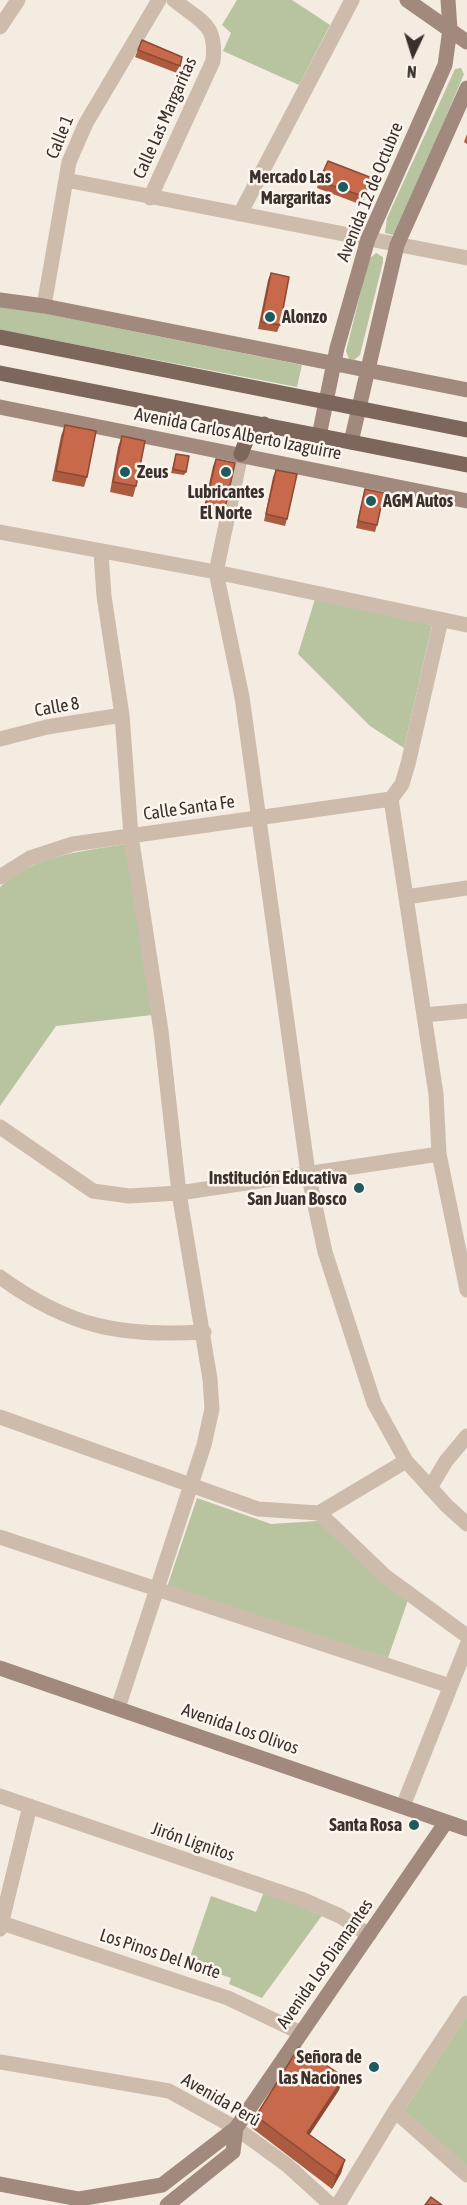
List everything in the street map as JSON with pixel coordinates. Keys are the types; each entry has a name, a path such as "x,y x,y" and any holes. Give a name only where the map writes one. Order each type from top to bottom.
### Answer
{"main road":[{"path":"0,337 467,430"},
{"name":"Avenida Carlos Alberto Izaguirre","path":"0,373 467,465"},
{"path":"241,454 248,436 264,424"}],"street":[{"path":"0,27 18,0"},
{"name":"Calle 1","path":"44,306 69,162 86,123 159,0"},
{"name":"Calle Las Margaritas","path":"150,198 213,61 215,44 212,30 174,0"},
{"path":"240,214 352,0"},
{"path":"407,0 467,42"},
{"name":"Avenida 12 de Octubre","path":"319,436 333,364 368,239 445,65 450,29 448,0"},
{"path":"351,442 397,244 467,88"},
{"path":"66,180 467,258"},
{"path":"0,300 44,306 467,390"},
{"name":"Avenida Carlos Alberto Izaguirre","path":"0,407 467,501"},
{"path":"241,454 216,572 242,697 308,1173 325,1252 374,1403 405,1461 467,1524"},
{"path":"0,532 101,553 216,572 467,625"},
{"path":"101,553 104,596 122,715 131,836 161,1030 179,1193 204,1332 212,1409 191,1483 118,1708"},
{"path":"441,620 408,764 402,784 391,799 436,1094 439,1154 463,1242 467,1290"},
{"name":"Calle 8","path":"0,736 122,715"},
{"name":"Calle Santa Fe","path":"0,877 30,858 73,844 391,799"},
{"path":"406,897 467,888"},
{"path":"424,1015 467,1011"},
{"path":"0,1127 93,1191 129,1196 179,1193 439,1154"},
{"path":"0,1277 51,1309 82,1323 137,1334 204,1332"},
{"path":"0,1417 191,1483 258,1509 319,1513 405,1461"},
{"path":"430,1488 446,1461 467,1436"},
{"path":"319,1513 385,1576 467,1636"},
{"path":"0,1537 156,1591 450,1686"},
{"path":"403,1806 467,1645"},
{"name":"Avenida Los Olivos","path":"0,1668 467,1829"},
{"name":"Jirón Lignitos","path":"0,1796 302,1899 340,1916 369,1935"},
{"path":"1,1926 30,1806"},
{"name":"Avenida Los Diamantes","path":"0,2184 79,2199 162,2185 236,2128 446,1822"},
{"name":"Los Pinos Del Norte","path":"1,1926 228,1998 302,2033"},
{"path":"338,2205 395,2111 467,2003"},
{"name":"Avenida Perú","path":"0,2062 169,2091 236,2128 287,2165 331,2205"},
{"path":"395,2111 467,2175"},
{"name":"Avenida Los Diamantes","path":"166,2205 233,2152 236,2128"}],"green space":[{"path":"237,0 292,0 330,25 299,85 223,51 231,33 222,25"},
{"path":"461,68 464,74 398,230 393,235 385,233 387,218 455,69"},
{"path":"376,253 383,257 383,262 360,355 354,360 349,359 346,351 369,259"},
{"path":"0,307 42,313 302,365 297,387 0,330"},
{"path":"315,599 432,625 404,748 370,726 298,654"},
{"path":"127,844 152,1015 56,1026 0,1106 0,887 13,876 44,861 76,852"},
{"path":"197,1498 271,1524 317,1521 408,1600 388,1658 167,1587"},
{"path":"266,1887 326,1910 262,1998 229,1984 231,1978 188,1963 211,1896 256,1912"},
{"path":"467,2016 467,2167 404,2111"}],"building":[{"path":"142,40 182,57 180,66 138,50"},
{"name":"Mercado Las Margaritas","path":"328,161 372,178 365,197 319,181"},
{"path":"271,273 289,277 280,325 261,322"},
{"path":"65,425 96,431 87,477 56,471"},
{"name":"Zeus","path":"122,436 145,441 136,486 113,482"},
{"path":"176,454 189,456 186,472 173,469"},
{"path":"216,459 235,463 225,508 206,504"},
{"path":"276,470 297,474 287,519 266,514"},
{"path":"365,489 384,493 377,525 358,521"},
{"path":"299,2047 344,2077 307,2133 345,2160 336,2176 256,2116"},
{"path":"431,2197 442,2205 425,2205"}],"place":[{"name":"Mercado Las Margaritas","path":"343,187"},
{"name":"Alonzo","path":"270,317"},
{"name":"Zeus","path":"125,472"},
{"name":"Lubricantes El Norte","path":"226,472"},
{"name":"AGM Autos","path":"371,501"},
{"name":"Institución Educativa San Juan Bosco","path":"359,1188"},
{"name":"Santa Rosa","path":"414,1825"},
{"name":"Señora de las Naciones","path":"374,2067"}]}
